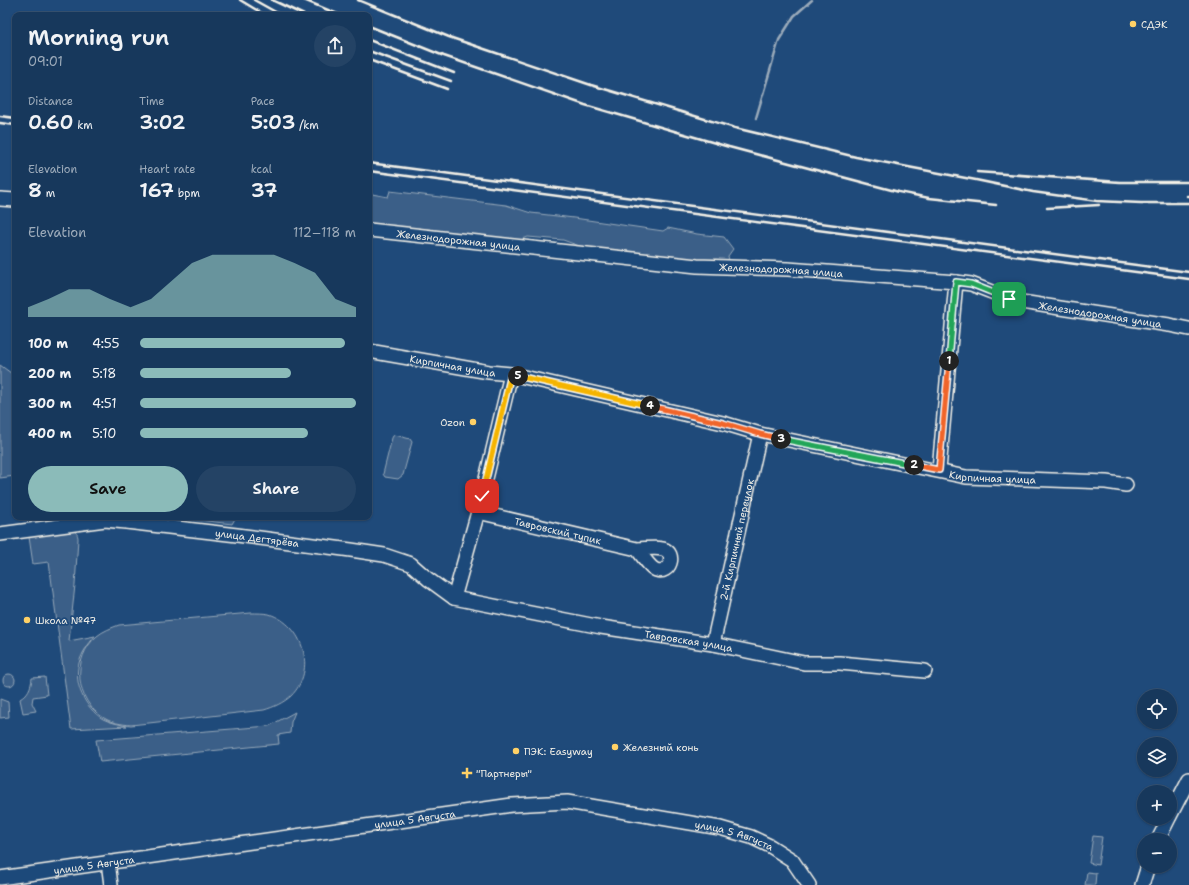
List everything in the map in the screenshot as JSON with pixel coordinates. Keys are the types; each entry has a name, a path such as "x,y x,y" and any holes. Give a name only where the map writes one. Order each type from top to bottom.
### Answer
{"street":[{"path":"0,199 12,200"},
{"name":"Железнодорожная улица","path":"372,230 697,266 788,269 956,282 971,284 1015,301 1189,329"},
{"path":"939,470 956,282"},
{"name":"Кирпичная улица","path":"372,352 488,372 511,374 723,423 760,434 939,470 966,477 1106,482 1126,485"},
{"path":"454,598 478,512 511,374"},
{"name":"2-й Кирпичный переулок","path":"713,644 760,434"},
{"name":"Тавровский тупик","path":"478,512 637,549"},
{"name":"улица Дегтярёва","path":"0,534 106,520 351,550 384,555 412,564 428,579 454,598"},
{"name":"Тавровская улица","path":"454,598 601,627 713,644 804,663 840,663 925,671"},
{"path":"1177,803 1189,779"},
{"name":"улица 5 Августа","path":"0,878 512,805 567,802 720,828 751,837 770,846 792,860 809,885"},
{"path":"108,862 111,885"},
{"path":"1142,885 1146,873"}],"shaded area":[{"path":"390,191 506,205 531,213 663,231 668,228 697,234 724,237 733,249 728,256 730,264 582,247 563,240 528,237 517,241 372,226 372,194 388,197"},
{"path":"0,365 12,374 12,476 0,478"},
{"path":"395,435 410,439 412,442 403,475 398,479 385,477 383,474 392,438"},
{"path":"198,520 234,520 232,524"},
{"path":"72,530 78,536 78,539 69,641 95,636 80,659 78,671 79,687 91,709 103,719 127,726 71,729 49,562 33,564 29,537"},
{"path":"251,613 269,614 281,620 291,628 303,649 305,662 299,685 291,696 282,703 264,710 131,725 107,720 94,710 87,701 82,690 80,667 83,656 89,645 104,631 119,625"},
{"path":"7,674 11,674 15,680 11,686 7,686 3,682 3,678"},
{"path":"45,677 47,695 33,697 32,703 36,711 23,713 20,699 29,690 32,678"},
{"path":"0,699 8,702 9,717 0,718"},
{"path":"295,712 291,722 290,733 278,735 279,744 100,762 96,740 269,726"},
{"path":"1093,836 1102,837 1098,865 1089,863"},
{"path":"1087,872 1096,873 1095,885 1085,885"}],"waterway":[{"path":"756,118 779,40 794,16 812,0"}],"railway":[{"path":"240,0 260,12"},
{"path":"254,0 276,12"},
{"path":"272,0 298,12"},
{"path":"304,0 333,12"},
{"path":"358,0 449,37 591,85 735,128 856,157 1033,192 1097,201 1189,203"},
{"path":"372,27 444,56 585,105 729,147 899,192 929,198 996,205"},
{"path":"372,41 454,73"},
{"path":"372,52 451,81"},
{"path":"372,61 447,89"},
{"path":"0,116 12,118"},
{"path":"0,123 12,125"},
{"path":"372,163 1189,272"},
{"path":"372,171 1189,279"},
{"path":"977,172 1120,182 1189,182"},
{"path":"1047,208 1099,205"}],"place":[{"name":"СДЭК","path":"1133,24"},
{"name":"Ozon","path":"473,422"},
{"name":"Школа №47","path":"27,620"},
{"name":"Железный конь","path":"615,747"},
{"name":"ПЭК: Easyway","path":"516,751"},
{"name":"\"Партнеры\"","path":"467,773"}],"route":[{"path":"482,496 511,374 723,423 760,434 939,470 956,282 971,284 1009,299"}]}
